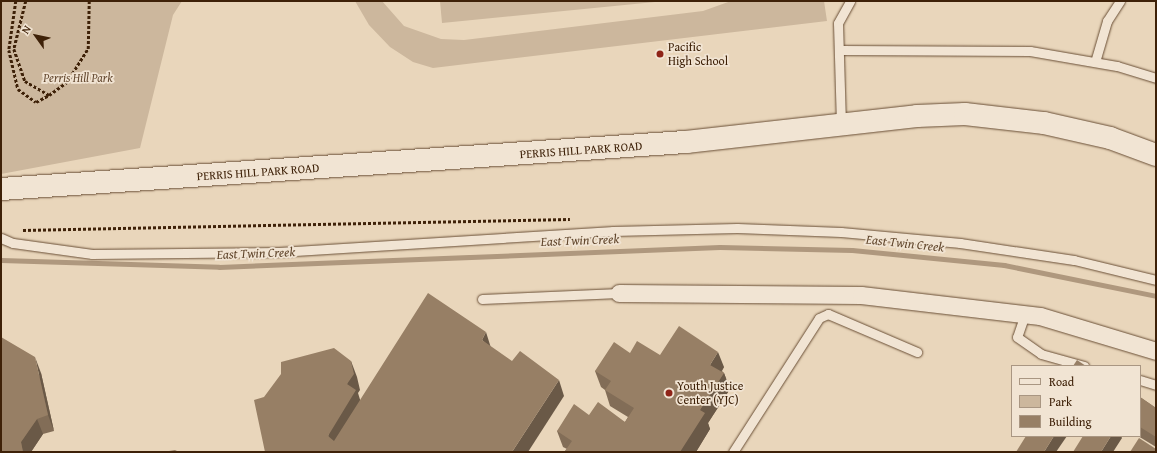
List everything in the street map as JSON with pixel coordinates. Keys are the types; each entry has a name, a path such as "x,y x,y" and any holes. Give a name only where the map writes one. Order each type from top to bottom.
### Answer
{"street":[{"name":"PERRIS HILL PARK ROAD","path":"1,189 585,150 841,124 965,114 1044,123 1110,138 1156,155"},
{"path":"619,293 861,295 1025,314 1156,351"}],"lane":[{"path":"841,124 841,50 838,23 850,1"},
{"path":"1094,62 1107,21 1120,1"},
{"path":"841,50 1030,51 1094,62 1156,78"},
{"path":"1,238 13,243 92,254 279,252 613,231 737,228 841,232 960,243 1074,260 1156,280"},
{"path":"482,299 619,293"},
{"path":"733,452 819,318 828,314 917,352"},
{"path":"1025,314 1017,337 1041,354 1080,365"},
{"path":"1141,380 1156,385"}],"path":[{"path":"16,1 9,50 18,89 36,102 50,95 67,82 88,49 89,1"},
{"path":"26,1 14,49 25,81 50,95"}],"green space":[{"name":"Perris Hill Park","path":"1,1 182,1 173,15 140,148 1,174"},
{"path":"355,1 382,1 404,26 441,39 464,40 703,11 731,1 824,1 827,21 433,68 413,62 390,47 369,25"},
{"path":"440,1 665,1 442,23"}],"building":[{"path":"428,293 486,332 482,340 512,361 520,351 559,380 512,452 265,452 254,400 264,397 281,374 281,362 334,348 351,361 354,374 347,384 356,390 328,436 334,441"},
{"name":"Youth Justice Center (YJC)","path":"679,326 718,352 710,365 724,373 700,410 705,413 680,452 566,452 565,451 572,441 557,431 574,404 589,415 598,402 625,422 634,408 605,390 611,381 595,371 614,342 630,353 637,341 660,355"},
{"path":"1,337 35,357 48,415 37,419 21,442 23,452 1,452"},
{"path":"1077,360 1084,365 1074,365"},
{"path":"1141,398 1156,408 1156,437 1141,428"},
{"path":"1025,437 1053,437 1044,452 1016,452"},
{"path":"1082,437 1110,437 1101,452 1073,452"},
{"path":"1139,438 1156,449 1156,452 1130,452"},
{"path":"175,450 179,452 163,452"}],"waterway":[{"name":"East Twin Creek","path":"1,260 219,267 720,247 852,250 1004,265 1156,296"}],"place":[{"name":"Pacific High School","path":"660,54"},
{"name":"Youth Justice Center (YJC)","path":"669,393"}]}
